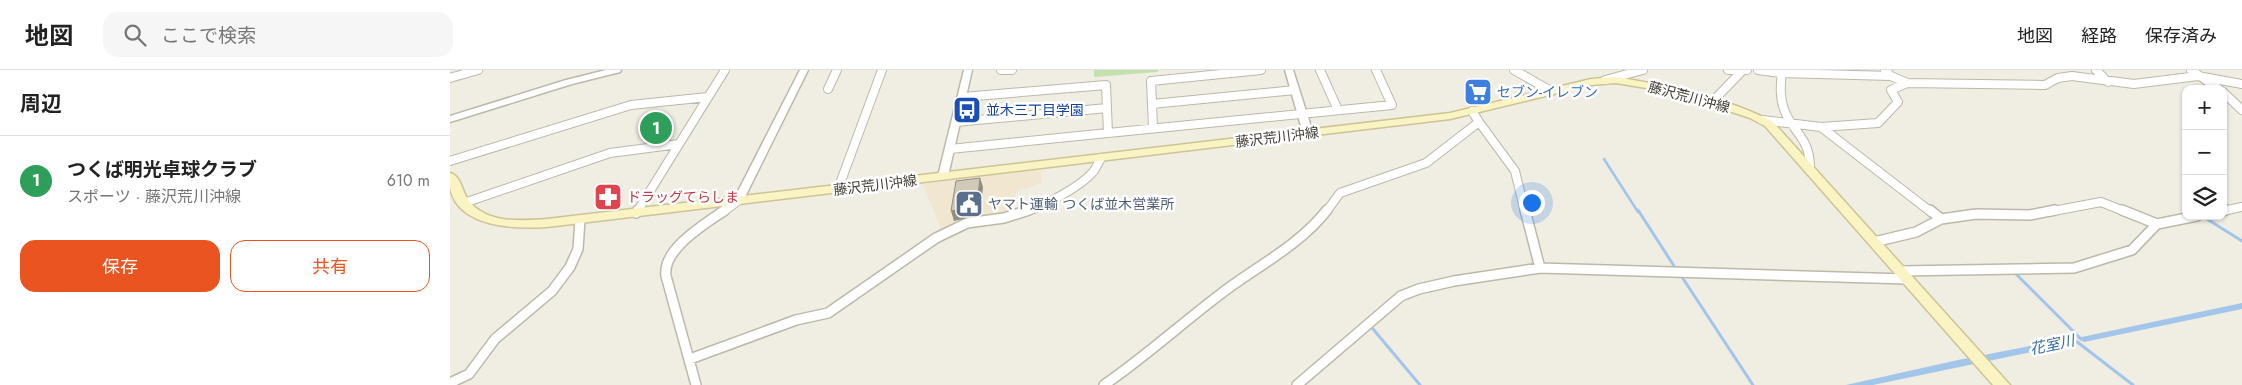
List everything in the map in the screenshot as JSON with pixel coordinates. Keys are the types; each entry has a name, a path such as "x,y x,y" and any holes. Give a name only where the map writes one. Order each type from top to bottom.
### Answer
{"main road":[{"name":"藤沢荒川沖線","path":"450,176 464,203 474,213 484,218 504,223 523,224 580,220 1472,112 1550,91 1605,80 1635,83 1712,102 1762,120 1780,135 1810,168 2000,383"}],"street":[{"path":"450,78 478,70"},
{"path":"450,119 569,82 617,70"},
{"path":"636,213 725,70"},
{"path":"696,385 665,268 671,256 681,245 738,201 804,70"},
{"path":"828,89 837,70"},
{"path":"838,189 882,70"},
{"path":"943,176 968,70"},
{"path":"1001,70 1012,70"},
{"path":"1153,128 1151,81 1261,70"},
{"path":"1290,70 1308,133"},
{"path":"1320,70 1338,110"},
{"path":"950,149 1392,105 1376,70"},
{"path":"1514,70 1550,91"},
{"path":"1605,80 1643,70"},
{"path":"1731,70 1747,70"},
{"path":"1712,102 1720,91 1735,80 1743,70"},
{"path":"1758,70 1890,76 1907,83 2045,85 2058,78 2072,76 2134,84 2198,76 2242,84"},
{"path":"1885,70 1890,76"},
{"path":"2096,70 2108,82"},
{"path":"2191,70 2213,85"},
{"path":"1782,71 1780,93 1784,110 1802,136 1810,155 1810,168"},
{"path":"1762,120 1821,127 1878,122 1898,102 1890,90 1907,83"},
{"path":"963,97 1106,85 1108,133"},
{"path":"1152,104 1295,90"},
{"path":"2227,96 2242,110"},
{"path":"450,160 631,105 708,97"},
{"path":"956,122 1107,108"},
{"path":"1472,112 1515,171 1522,192 1540,268"},
{"path":"1104,385 1130,367 1221,293 1318,222 1340,193 1426,163 1479,122"},
{"path":"1821,127 1941,219"},
{"path":"464,203 610,153 679,144"},
{"path":"690,359 796,320 828,312 936,238 967,224 1004,218 1047,203 1093,172 1101,158"},
{"path":"1874,242 1916,232 1941,219 1976,214 2030,215 2101,202 2157,224 2182,219"},
{"path":"2227,210 2242,207"},
{"path":"450,383 469,374 495,339 552,291 570,267 578,249 580,220"},
{"path":"1298,385 1401,296 1419,288 1454,281 1540,268 1904,275 2074,268 2132,250 2157,224"}],"shaded area":[{"path":"1041,169 1042,183 1017,191 1005,215 942,232 923,184"}],"green space":[{"path":"1094,70 1158,70 1158,72 1094,77"}],"water":[{"path":"2242,303 2242,309 2084,342 2077,338"},
{"name":"花室川","path":"2072,338 2080,342 1873,385 1846,385 1958,360"}],"building":[{"path":"980,178 977,205 951,211 956,181"}],"waterway":[{"path":"1604,159 1638,212"},
{"path":"1638,210 1676,269"},
{"path":"2209,220 2242,241"},
{"path":"1680,274 1753,385"},
{"name":"花室川","path":"2016,274 2081,339"},
{"path":"1373,329 1420,385"},
{"name":"花室川","path":"2076,341 2133,385"}],"place":[{"name":"セブン-イレブン","path":"1478,92"},
{"name":"並木三丁目学園","path":"967,110"},
{"name":"つくば明光卓球クラブ","path":"656,128"},
{"name":"ドラッグてらしま","path":"608,197"},
{"name":"ヤマト運輸 つくば並木営業所","path":"969,204"}]}
